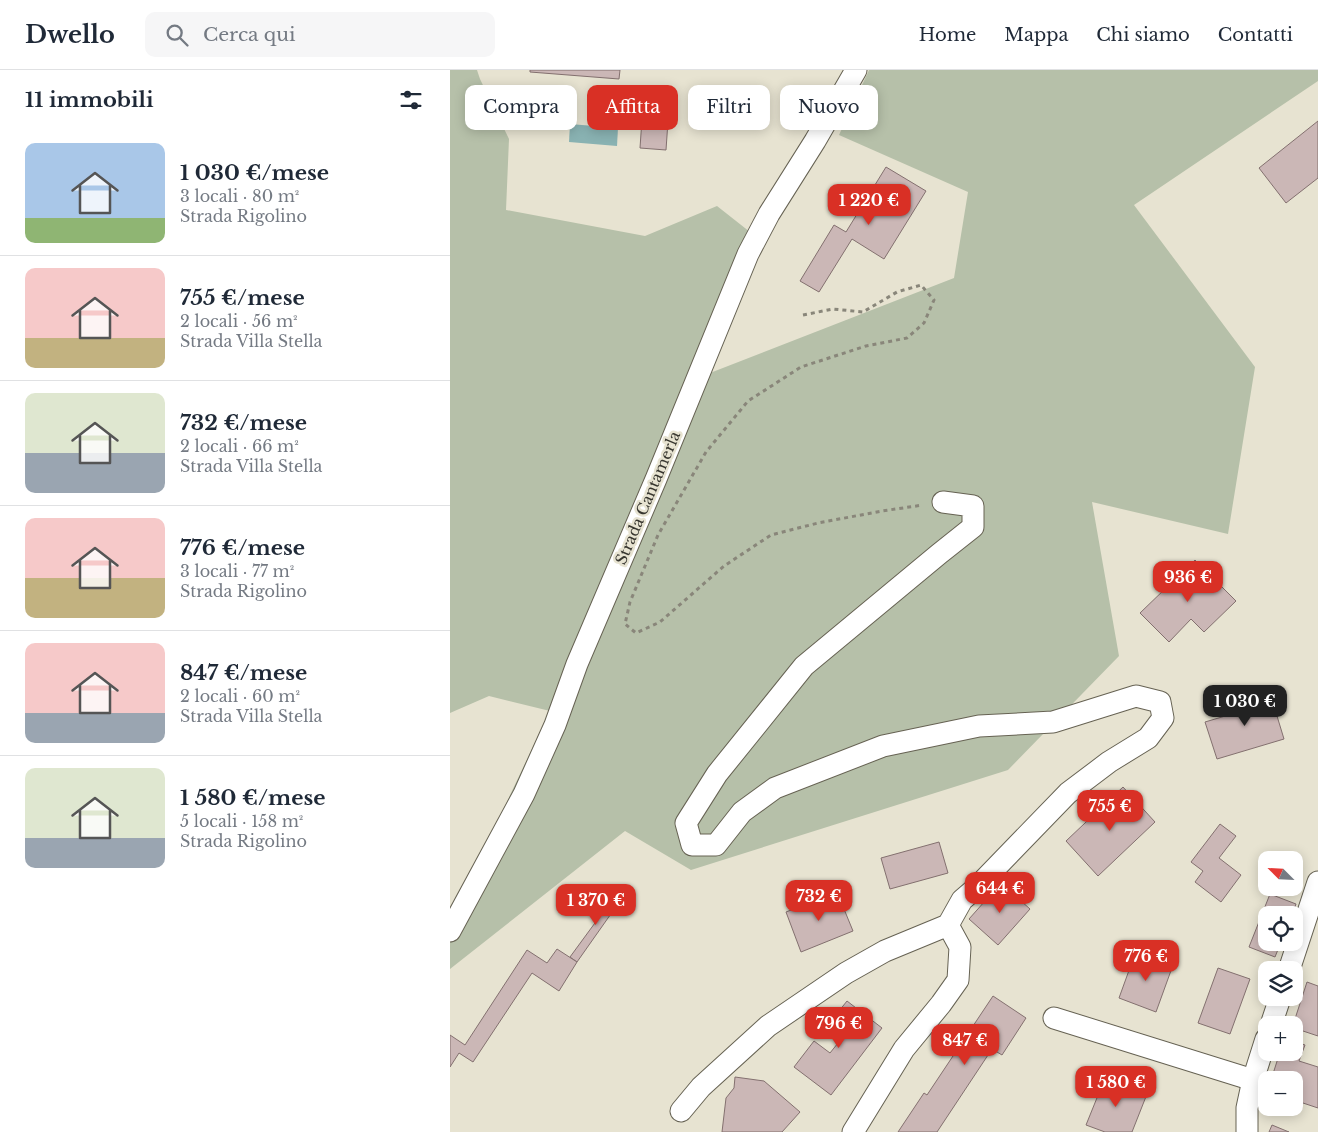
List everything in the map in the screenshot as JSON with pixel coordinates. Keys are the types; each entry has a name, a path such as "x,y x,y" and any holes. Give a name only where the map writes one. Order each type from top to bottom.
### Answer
{"street":[{"name":"Strada Cantamerla","path":"450,931 524,794 555,725 577,664 656,479 748,254 769,214 815,141 856,70"},
{"path":"682,1111 701,1087 768,1026 846,973 886,951 948,924 962,900 976,888 1068,793 1109,762 1148,738 1163,718 1160,702 1136,696 1053,722 979,726 883,746 775,788 742,812 716,845 692,845 686,823 717,774 804,666 973,527 973,506 944,502"},
{"path":"1292,961 1318,882"},
{"path":"853,1132 904,1049 958,980 960,947 948,924"},
{"path":"1054,1018 1253,1080"},
{"path":"1247,1132 1247,1108 1259,1061"}],"path":[{"path":"803,315 833,309 863,312 897,292 921,285 934,300 924,323 907,338 866,346 801,367 748,401 706,452 658,535 630,602 625,624 636,633 660,622 724,566 771,535 818,523 944,502"}],"green space":[{"path":"450,70 477,70 483,85 465,85 465,130 505,130 509,139 506,210 645,236 717,206 750,232 692,380 954,278 968,192 839,135 841,130 878,130 878,85 862,85 869,70 1318,70 1318,81 1134,205 1255,367 1228,534 1092,502 1119,656 1008,770 691,870 625,831 450,969 450,909 473,873 550,711 489,696 450,713"}],"water":[{"path":"577,125 587,125 587,130 618,130 617,146 569,142 570,130 577,130"}],"building":[{"path":"530,70 620,70 619,79 530,72"},
{"path":"1318,121 1318,178 1286,203 1259,168"},
{"path":"641,130 667,130 666,150 640,148"},
{"path":"886,167 926,191 884,259 852,239 819,292 800,281 834,225 846,232"},
{"path":"1195,560 1236,601 1204,632 1191,619 1169,642 1140,613"},
{"path":"1270,693 1284,739 1217,759 1205,722 1232,714 1230,705"},
{"path":"1123,787 1155,822 1098,876 1066,841"},
{"path":"1220,824 1236,836 1219,858 1241,875 1221,902 1195,882 1203,871 1191,862"},
{"path":"939,842 948,873 890,889 881,858"},
{"path":"1001,883 1030,909 998,945 969,919"},
{"path":"837,892 853,931 801,952 786,912"},
{"path":"609,893 620,901 577,962 570,957 603,912 599,909"},
{"path":"1269,896 1275,896 1296,904 1295,906 1265,906"},
{"path":"1258,924 1258,950 1249,947"},
{"path":"557,949 577,962 559,991 532,973 473,1062 459,1053 450,1067 450,1035 465,1045 527,950 547,963"},
{"path":"1136,951 1173,965 1156,1012 1119,998"},
{"path":"1259,951 1277,951 1275,957"},
{"path":"1218,968 1250,979 1230,1034 1198,1023"},
{"path":"1307,982 1318,986 1318,1036 1303,1031 1303,1016 1296,1016 1299,1006 1303,1006 1303,994"},
{"path":"993,996 1026,1018 1002,1055 992,1049 937,1132 898,1132 924,1093 927,1095"},
{"path":"847,1001 882,1028 831,1095 794,1067 814,1041 830,1053 842,1038 827,1026"},
{"path":"1277,1061 1299,1061 1318,1067 1318,1108 1303,1103 1303,1071 1274,1071"},
{"path":"735,1077 764,1081 800,1112 782,1132 722,1132 726,1098 734,1088"},
{"path":"1105,1078 1147,1094 1132,1132 1105,1132 1086,1125"},
{"path":"1272,1125 1289,1132 1269,1132"}]}
